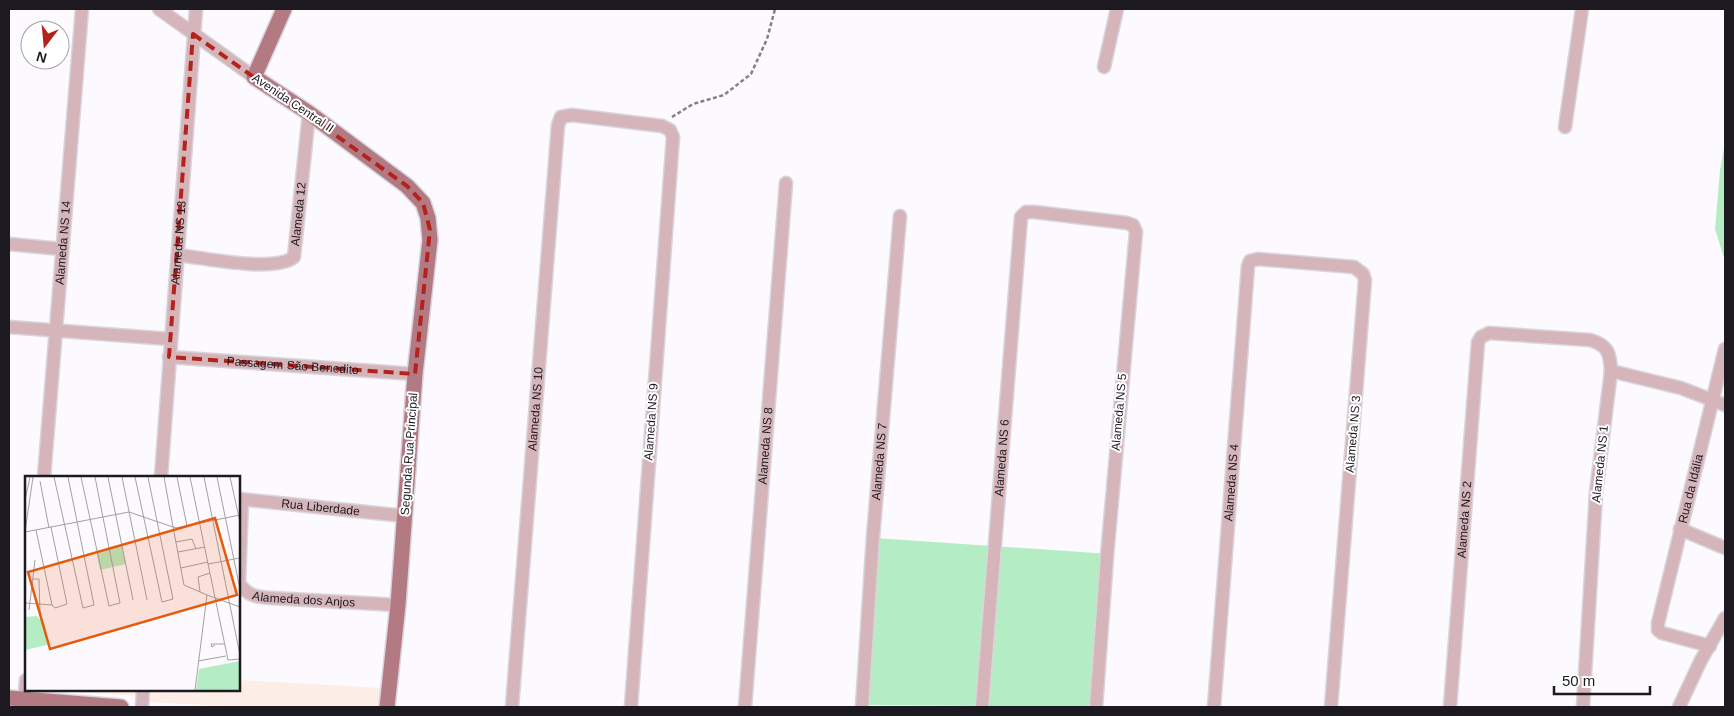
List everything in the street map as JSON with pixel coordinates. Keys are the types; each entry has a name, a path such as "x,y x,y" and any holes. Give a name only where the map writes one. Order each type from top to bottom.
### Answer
{"main road":[{"path":"254,77 284,9"},
{"name":"Avenida Central II","path":"254,77 309,113 407,186 423,203"},
{"name":"Segunda Rua Principal","path":"387,707 398,605 415,374 430,230 423,203"},
{"path":"9,698 24,703 121,707"}],"street":[{"name":"Alameda NS 14","path":"44,476 61,249 82,9"},
{"name":"Avenida Central II","path":"159,9 254,77"},
{"name":"Alameda NS 13","path":"161,476 196,9"},
{"path":"1104,67 1118,9"},
{"path":"1565,127 1582,9"},
{"name":"Alameda 12","path":"178,255 262,264 284,263 294,257 309,113"},
{"name":"Alameda NS 10","path":"512,707 558,125 561,117 566,115 658,125"},
{"name":"Alameda NS 9","path":"631,707 673,138 668,128 658,125"},
{"name":"Alameda NS 8","path":"745,707 786,183"},
{"name":"Alameda NS 6","path":"982,707 1021,215 1026,212"},
{"name":"Alameda NS 5","path":"1026,212 1127,223 1135,230 1096,707"},
{"name":"Alameda NS 7","path":"862,707 873,537 900,216"},
{"path":"9,244 61,249"},
{"name":"Alameda NS 4","path":"1214,707 1248,266 1253,259"},
{"name":"Alameda NS 3","path":"1253,259 1354,267 1363,274 1365,280 1331,707"},
{"path":"9,327 170,339"},
{"name":"Alameda NS 1","path":"1482,335 1598,342 1605,346 1610,354 1611,371 1596,493 1582,707"},
{"name":"Alameda NS 2","path":"1450,707 1478,342 1482,335"},
{"name":"Rua da Idália","path":"1710,646 1665,634 1658,630 1663,596 1725,349"},
{"name":"Passagem São Benedito","path":"169,357 415,374"},
{"path":"1611,371 1681,388 1725,404"},
{"name":"Rua Liberdade","path":"240,499 404,516"},
{"name":"Alameda dos Anjos","path":"240,499 240,583 246,592 255,596 271,598 398,605"},
{"path":"1680,529 1725,548"},
{"path":"1679,707 1725,618"},
{"path":"142,707 143,691"}],"path":[{"path":"658,125 693,104 724,95 751,74 767,39 775,9"}],"highlighted area":[{"path":"193,34 407,186 423,203 430,230 415,374 169,357"}],"shaded area":[{"path":"240,680 381,688 380,707 241,707 147,702 148,691 240,691"},
{"path":"59,691 140,691 139,696"}],"green space":[{"path":"1725,143 1725,261 1715,229 1720,170"},
{"path":"875,538 1110,554 1099,707 863,705"}]}
